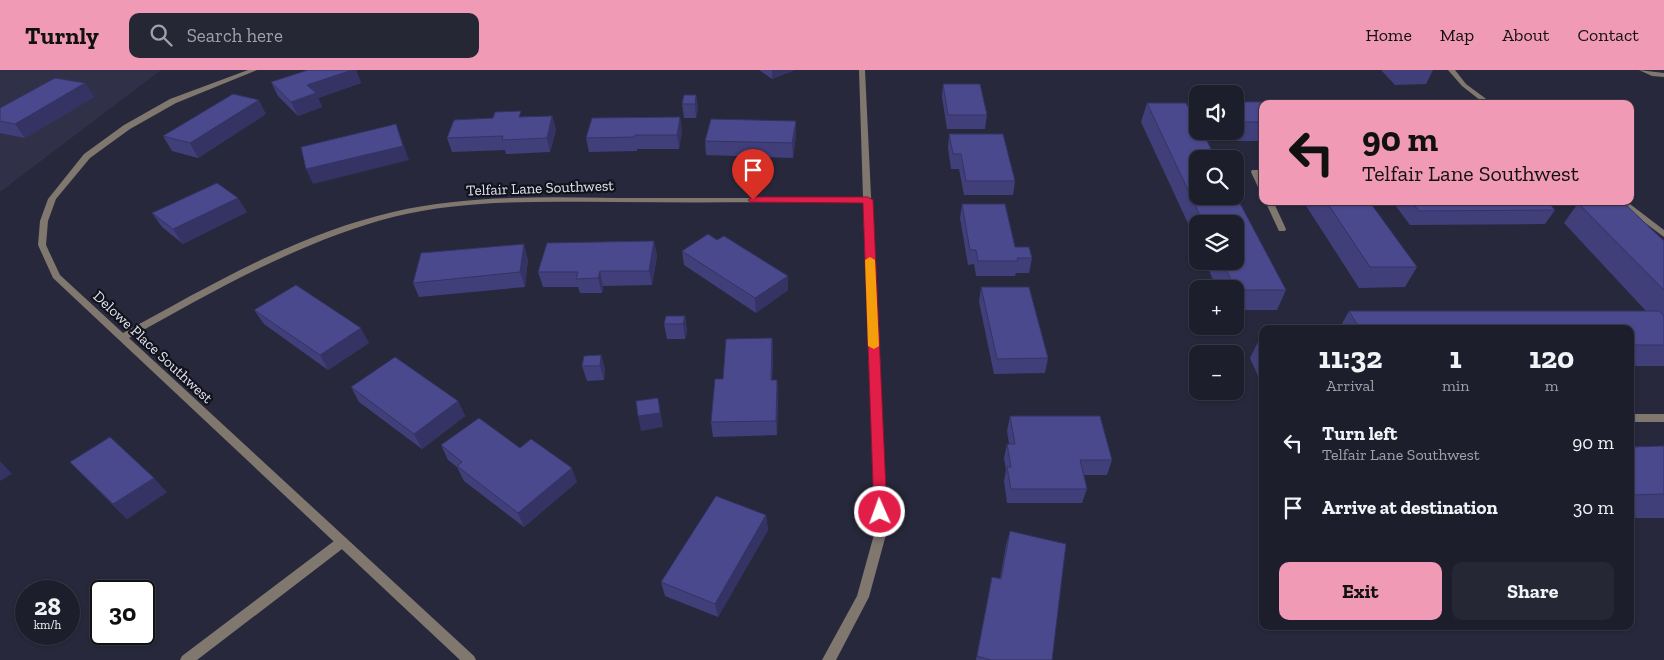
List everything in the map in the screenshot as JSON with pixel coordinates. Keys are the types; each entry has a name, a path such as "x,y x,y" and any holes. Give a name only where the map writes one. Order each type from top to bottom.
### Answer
{"street":[{"name":"Delowe Place Southwest","path":"254,70 173,101 127,127 87,156 52,199 44,221 42,245 56,276 469,660"},
{"path":"828,660 863,597 881,531 862,70"},
{"path":"1451,70 1464,84 1485,100"},
{"path":"1642,70 1654,75 1664,75"},
{"path":"1259,172 1255,172 1259,181"},
{"name":"Telfair Lane Southwest","path":"121,338 253,266 299,245 365,222 431,207 504,200 868,200"},
{"path":"1271,205 1282,229"},
{"path":"1625,205 1664,234"},
{"path":"1634,418 1664,418"},
{"path":"187,660 342,542"}],"shaded area":[{"path":"0,70 161,70 0,192"}],"building":[{"path":"308,70 352,70 307,85 316,93 291,102 271,82"},
{"path":"55,78 85,83 15,124 0,121 0,108"},
{"path":"943,84 980,84 987,115 948,115"},
{"path":"233,94 259,100 190,143 163,136"},
{"path":"684,95 696,95 695,104 682,104"},
{"path":"1244,102 1259,102 1259,122 1244,122"},
{"path":"1147,103 1186,103 1189,108 1189,140 1206,140 1212,150 1189,150 1189,192"},
{"path":"521,111 519,117 552,116 547,138 502,140 503,136 447,138 454,120 493,118 495,112"},
{"path":"680,117 677,135 586,138 592,118"},
{"path":"711,119 796,121 792,143 705,141"},
{"path":"396,124 403,146 306,169 301,147"},
{"path":"949,134 1003,134 1015,181 966,181 961,154 953,154"},
{"path":"217,183 238,198 173,229 152,213"},
{"path":"962,204 1005,204 1015,247 1029,247 1032,258 1017,258 1018,261 978,261 976,250 970,250"},
{"path":"1195,205 1241,205 1286,290 1244,290 1244,280 1231,280 1226,270 1244,270 1244,215 1200,215"},
{"path":"1329,205 1372,205 1417,267 1370,267"},
{"path":"1414,205 1551,205 1555,210 1419,211"},
{"path":"1580,205 1626,205 1664,241 1664,290"},
{"path":"708,234 717,240 724,236 788,276 755,298 682,251"},
{"path":"654,241 649,271 600,271 598,278 576,279 578,272 538,272 547,243"},
{"path":"524,244 520,272 413,283 421,253"},
{"path":"296,285 361,328 320,355 254,310"},
{"path":"981,287 1029,287 1048,358 997,359"},
{"path":"1349,311 1659,311 1664,316 1664,345 1634,345 1634,325 1358,325"},
{"path":"666,316 685,316 683,324 664,324"},
{"path":"772,338 771,380 777,380 776,421 711,422 715,379 723,379 726,339"},
{"path":"601,355 600,366 582,366 584,356"},
{"path":"395,357 458,401 414,434 351,387"},
{"path":"658,398 660,413 638,416 636,401"},
{"path":"1010,416 1100,416 1112,460 1080,460 1087,489 1011,489 1007,467 1011,467 1007,444 1015,444"},
{"path":"479,418 520,448 531,439 572,468 518,513 457,466 462,462 441,445"},
{"path":"110,437 154,478 113,504 70,462"},
{"path":"1664,446 1664,494 1634,495 1634,447"},
{"path":"716,496 766,515 715,604 661,582"},
{"path":"1010,531 1066,544 1052,660 991,660 977,656 992,577 1001,579"}],"slow traffic":[{"path":"870,260 874,346"}],"route":[{"path":"753,200 868,200 880,512"}]}
